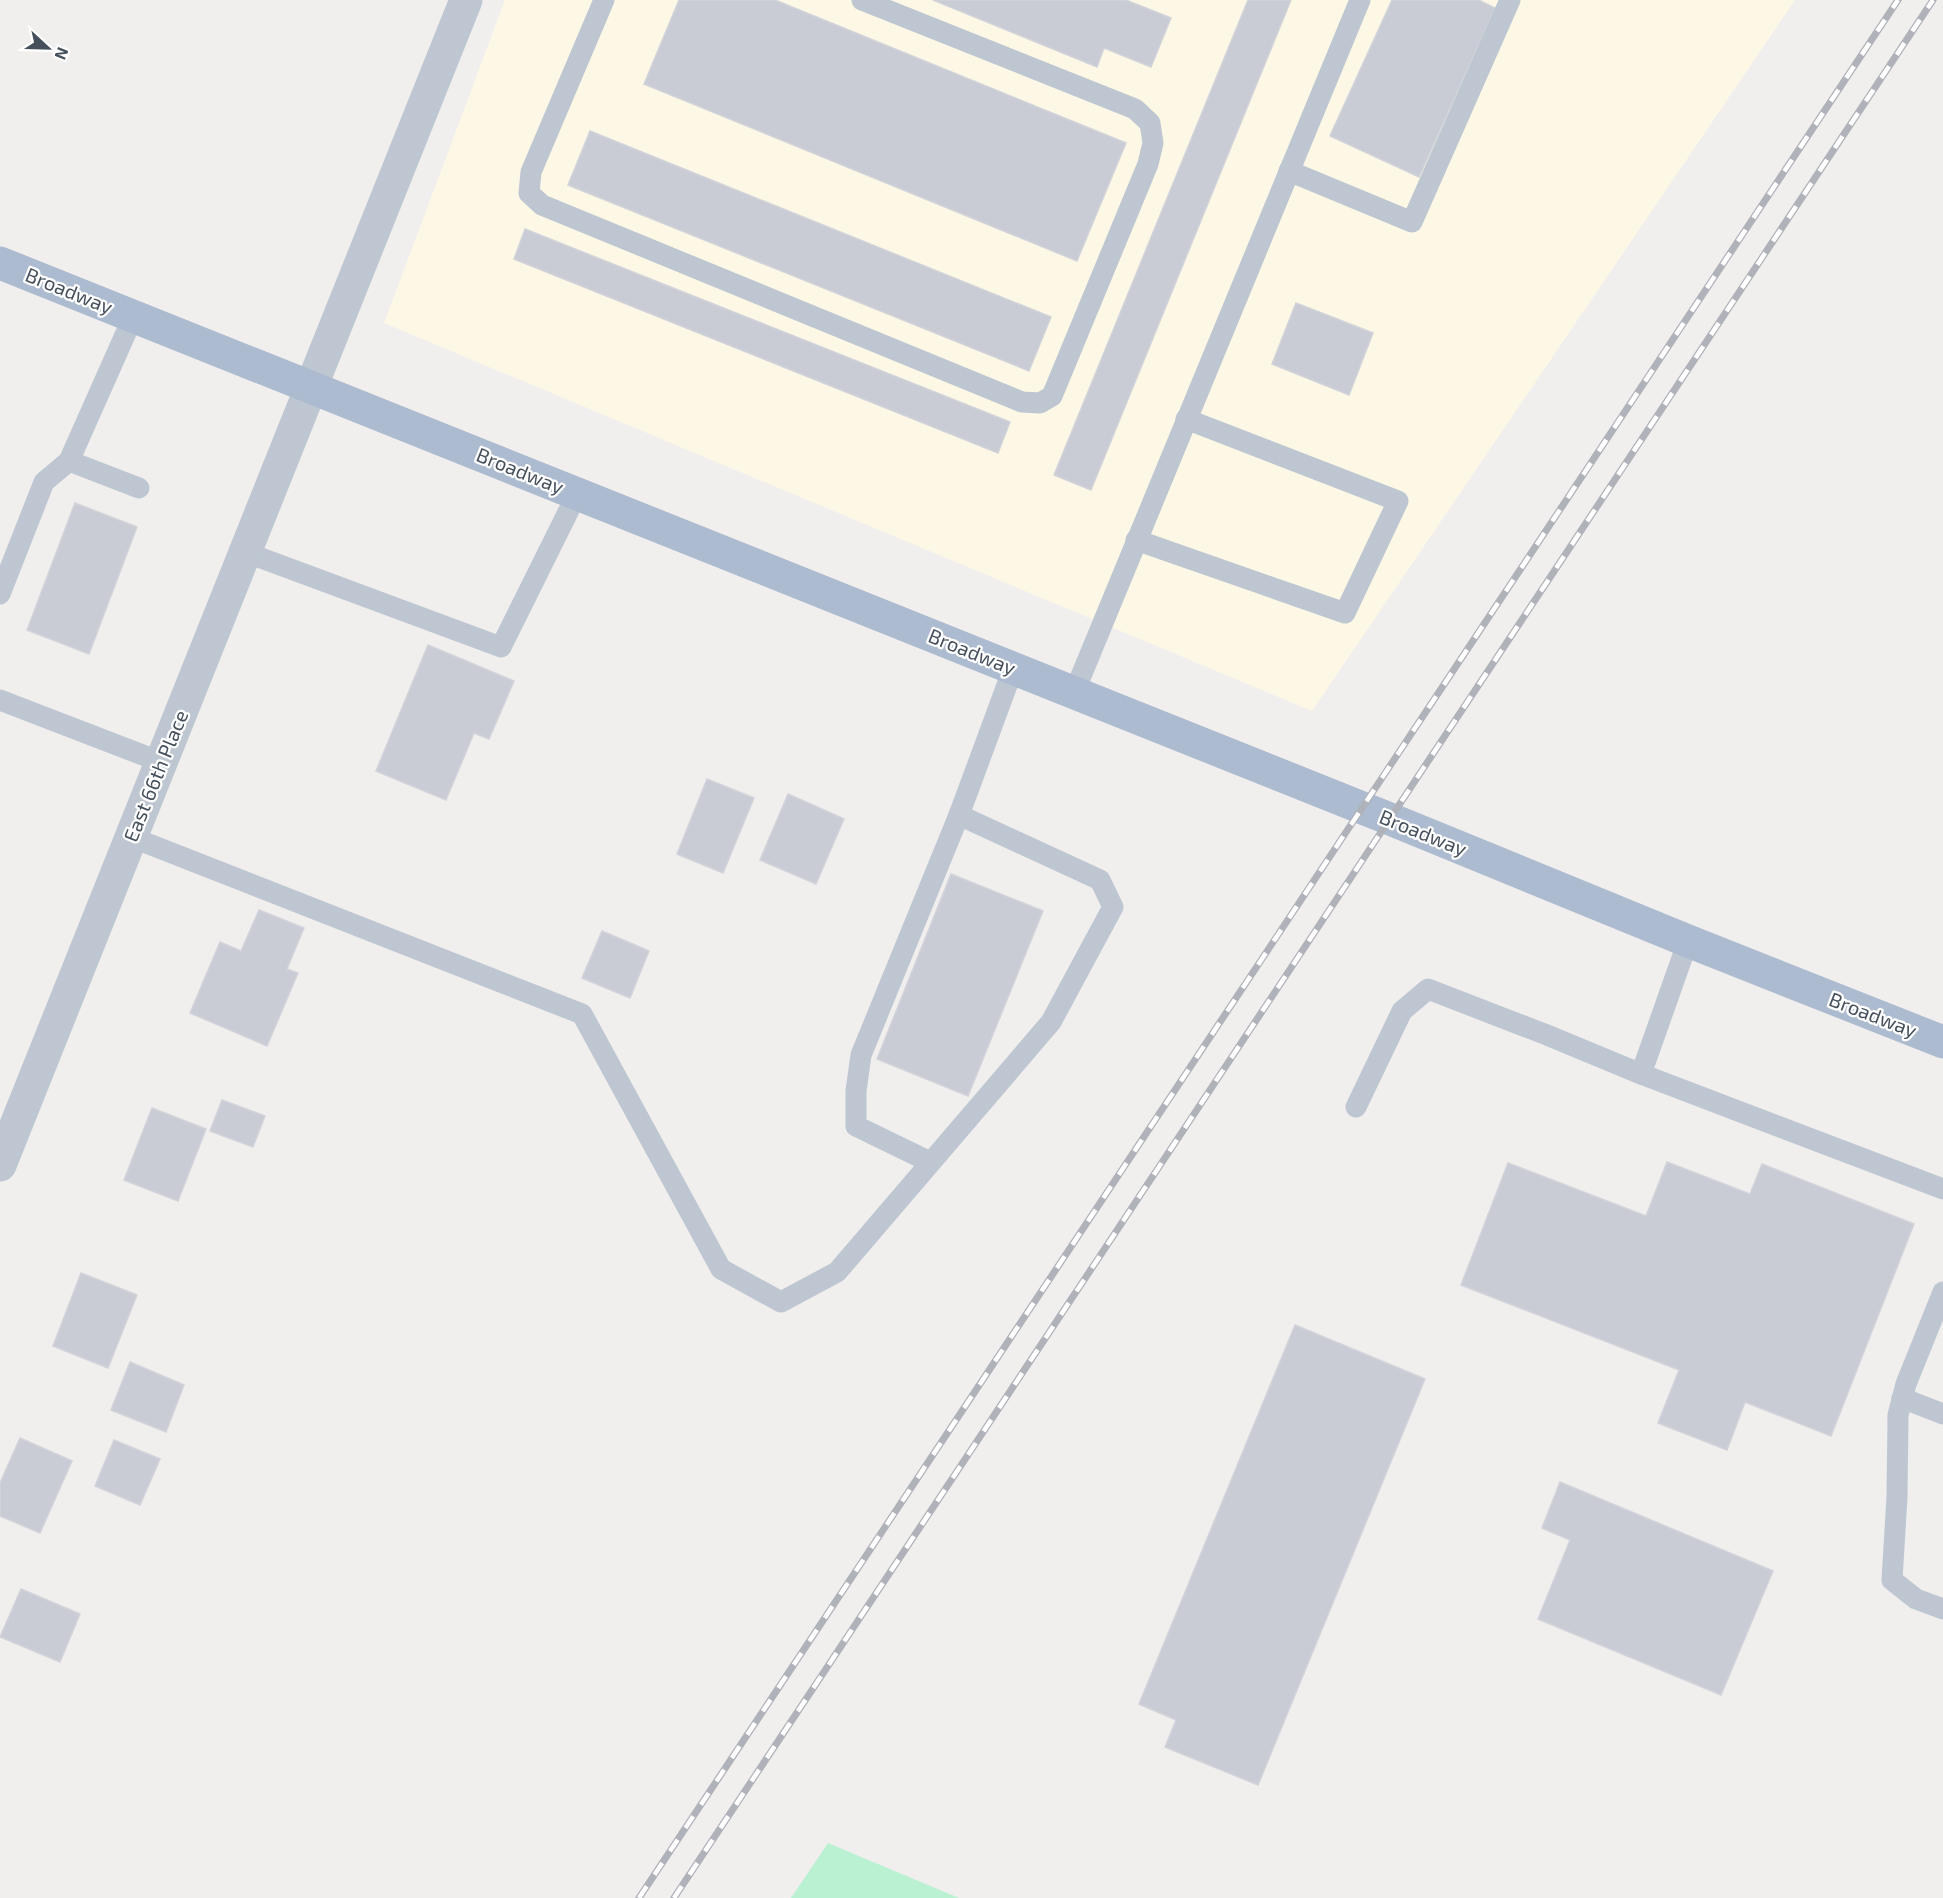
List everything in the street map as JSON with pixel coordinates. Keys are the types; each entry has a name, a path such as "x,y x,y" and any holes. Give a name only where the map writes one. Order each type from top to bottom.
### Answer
{"main road":[{"name":"Broadway","path":"0,262 132,317 1390,819 1688,942 1943,1042"}],"street":[{"name":"East 66th Place","path":"0,1165 466,0"}],"lane":[{"path":"604,0 531,172 529,192 542,205 1022,402 1040,403 1052,396 1148,164 1153,143 1150,123 1136,109 862,0"},
{"path":"1074,693 1360,0"},
{"path":"1289,171 1412,222 1510,0"},
{"path":"0,594 44,482 69,461 132,317"},
{"path":"1136,540 1345,614 1398,501 1186,419"},
{"path":"69,461 139,488"},
{"path":"245,552 501,647 577,494"},
{"path":"930,1162 856,1126 856,1091 861,1055 959,814 1013,669"},
{"path":"0,700 161,762"},
{"path":"131,837 582,1014 721,1269 781,1302 837,1272 1050,1022 1113,907 1100,880 959,814"},
{"path":"1641,1074 1688,942"},
{"path":"1356,1107 1402,1011 1428,989 1943,1190"},
{"path":"1943,1292 1906,1384 1898,1415 1897,1497 1892,1580 1916,1599 1943,1609"},
{"path":"1902,1398 1943,1414"}],"shaded area":[{"path":"505,0 1795,0 1312,711 384,323"}],"green space":[{"path":"828,1843 959,1898 791,1898"}],"building":[{"path":"679,0 775,0 1126,143 1077,261 644,84"},
{"path":"933,0 1126,0 1171,18 1151,67 1104,48 1097,67"},
{"path":"1248,0 1291,0 1091,490 1054,475"},
{"path":"1392,0 1479,0 1495,8 1419,177 1330,136"},
{"path":"590,131 1051,317 1029,371 568,185"},
{"path":"525,229 1010,422 998,453 514,259"},
{"path":"1296,303 1373,333 1349,395 1272,364"},
{"path":"75,503 137,527 89,654 27,630"},
{"path":"428,645 514,681 489,739 474,733 446,800 376,771"},
{"path":"707,779 754,798 723,873 677,854"},
{"path":"788,794 844,819 816,884 760,860"},
{"path":"951,874 1043,911 968,1096 877,1059"},
{"path":"259,910 304,928 287,969 298,973 267,1046 190,1013 220,942 241,951"},
{"path":"602,931 649,951 630,998 582,978"},
{"path":"222,1100 265,1116 253,1147 210,1131"},
{"path":"152,1108 206,1129 178,1201 124,1180"},
{"path":"1667,1162 1750,1194 1762,1164 1914,1224 1831,1436 1745,1402 1727,1450 1658,1423 1679,1370 1461,1285 1508,1163 1646,1216"},
{"path":"81,1273 137,1295 108,1368 53,1346"},
{"path":"1295,1325 1425,1379 1258,1785 1165,1747 1176,1720 1139,1704"},
{"path":"130,1362 184,1385 166,1432 111,1410"},
{"path":"20,1438 72,1461 40,1533 0,1516 0,1483"},
{"path":"114,1440 160,1459 140,1505 95,1486"},
{"path":"1560,1482 1773,1571 1721,1695 1538,1619 1570,1540 1542,1528"},
{"path":"21,1589 80,1614 60,1662 0,1637"}],"railway":[{"path":"639,1898 1898,0"},
{"path":"674,1898 1933,0"}]}
